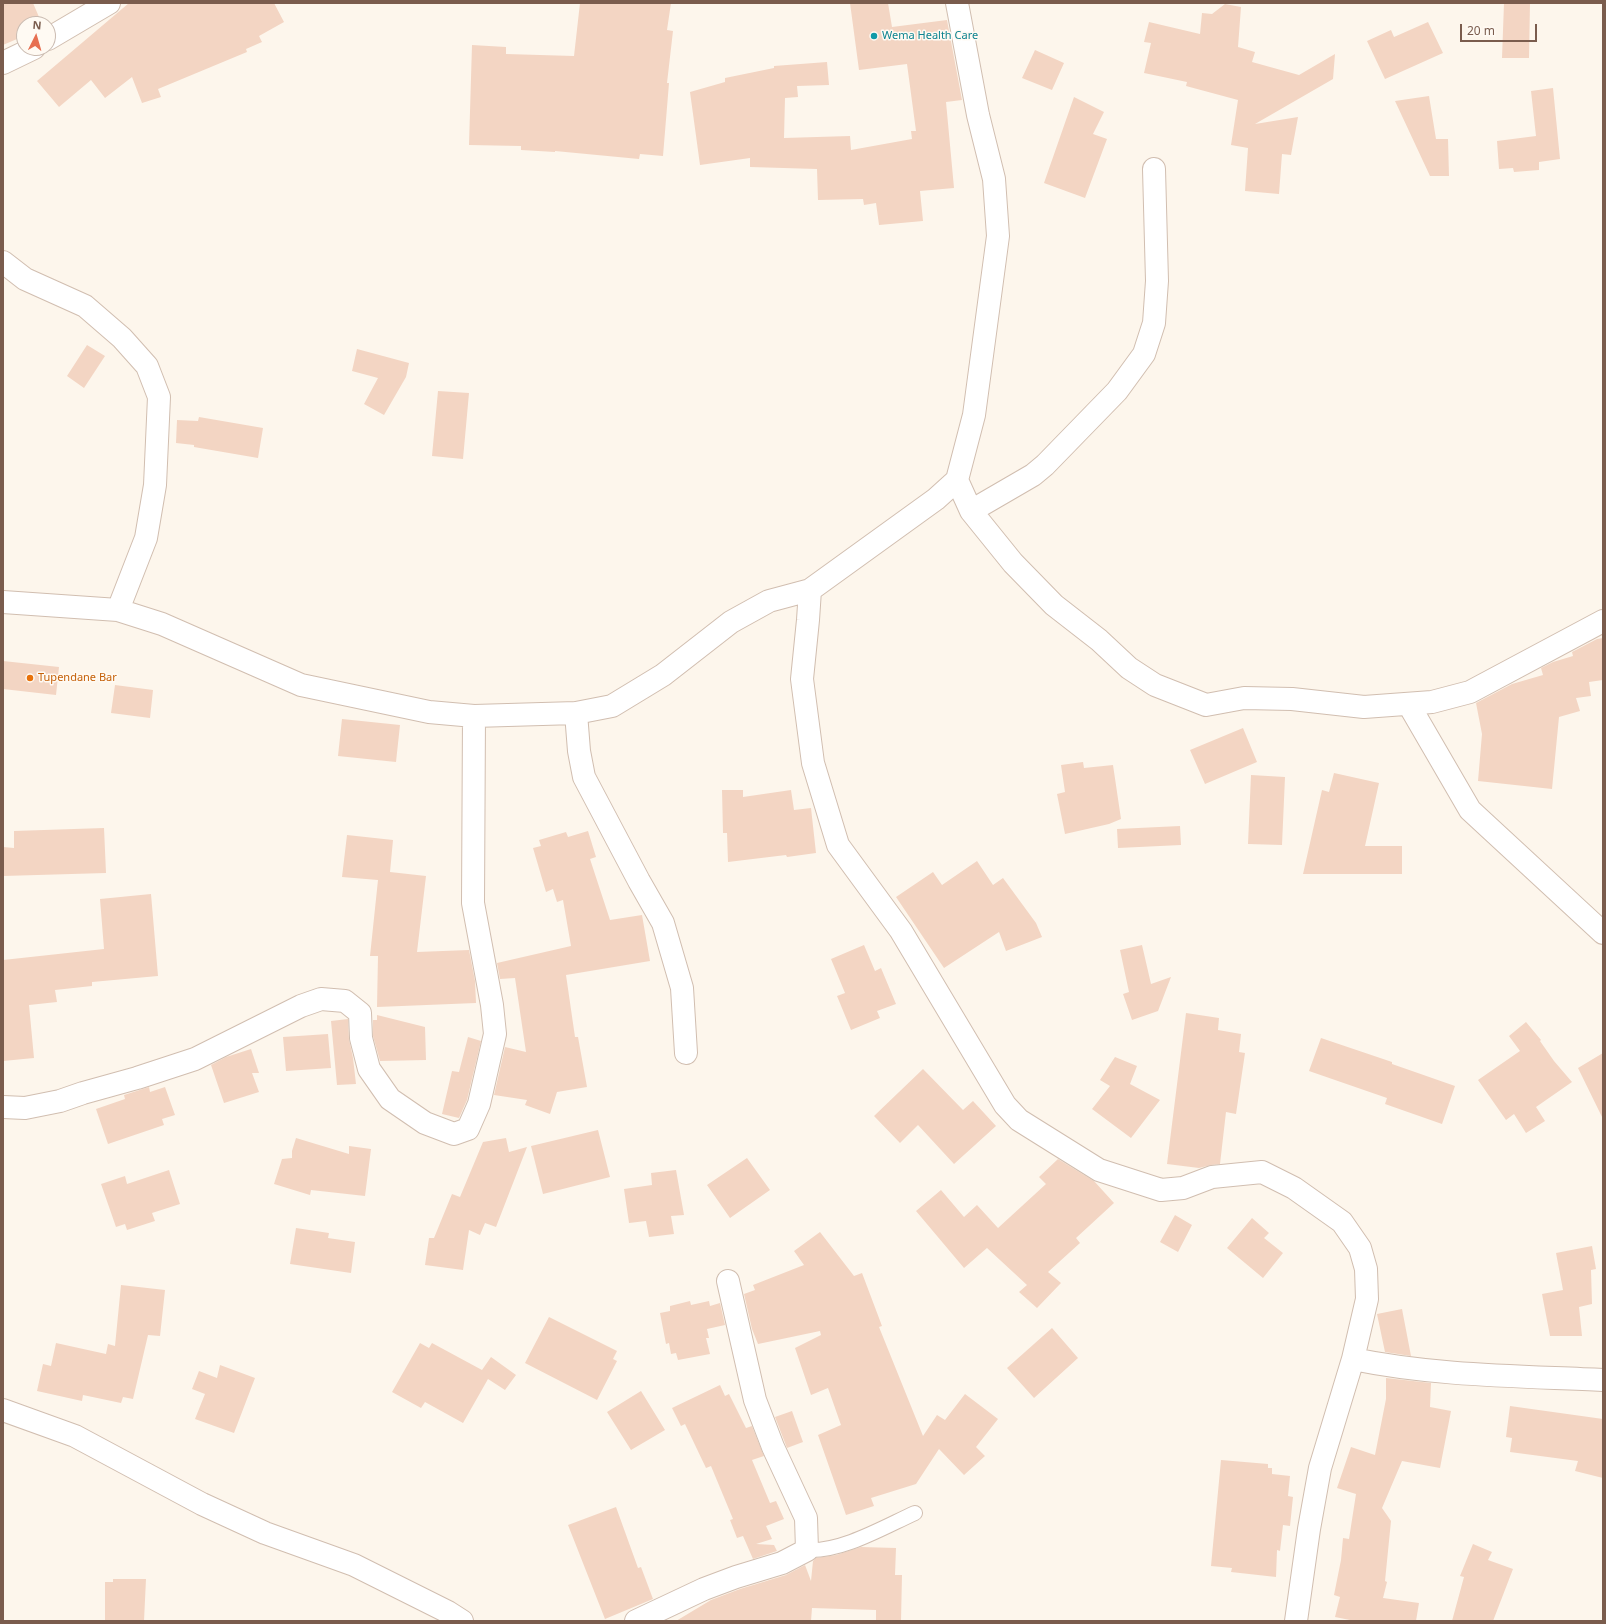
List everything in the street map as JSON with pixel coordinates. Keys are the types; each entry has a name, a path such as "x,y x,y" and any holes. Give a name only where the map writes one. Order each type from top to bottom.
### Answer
{"street":[{"path":"56,35 110,3"},
{"path":"3,602 118,610 162,624 301,685 429,712 474,716 576,713 612,706 663,674 731,622 770,600 810,590 936,499 957,480 974,415 998,236 994,179 978,115 957,3"},
{"path":"3,63 17,56"},
{"path":"971,511 1034,475 1044,466 1117,391 1144,354 1154,323 1157,281 1154,169"},
{"path":"3,262 25,279 85,306 122,338 147,366 159,397 155,485 146,538 118,610"},
{"path":"957,480 971,511 1013,563 1054,605 1099,640 1129,668 1155,685 1206,705 1244,698 1292,699 1364,707 1409,705 1432,702 1470,692 1603,621"},
{"path":"810,590 802,679 813,762 838,845 901,931 1005,1105 1019,1120 1099,1170 1162,1190 1183,1188 1212,1177 1262,1172 1294,1188 1342,1222 1360,1248 1366,1269 1367,1299 1353,1359 1320,1468 1309,1529 1296,1621"},
{"path":"1409,705 1470,810 1603,933"},
{"path":"576,713 579,751 584,777 639,881 664,923 682,988 686,1053"},
{"path":"3,1107 25,1108 60,1101 195,1060 301,1006 321,1000 344,1001 360,1013 361,1038 369,1069 390,1099 425,1123 446,1132 454,1134 468,1129 479,1104 495,1034 492,1005 473,904 474,716"},
{"path":"636,1621 704,1589 736,1577 782,1563 807,1550 806,1518 773,1447 755,1400 728,1281"},
{"path":"1353,1359 1390,1366 1474,1374 1603,1380"},
{"path":"3,1410 75,1436 202,1504 265,1533 354,1565 448,1612 462,1621"}],"lane":[{"path":"807,1550 820,1551 841,1546 916,1513"}],"building":[{"path":"3,3 33,3 39,16 16,16 16,39 3,45"},
{"path":"129,3 274,3 284,22 259,36 262,42 246,49 247,52 158,89 161,97 142,103 132,77 105,98 91,80 59,107 37,81"},
{"path":"580,3 671,3 667,30 673,31 667,83 669,83 663,156 640,154 639,159 555,151 521,150 521,146 469,145 472,45 506,47 506,54 574,56"},
{"path":"850,3 888,3 892,27 947,20 962,100 946,102 954,188 920,191 923,221 879,225 876,203 864,205 863,199 818,200 817,169 750,167 750,158 700,165 690,92 725,82 725,78 774,68 774,66 827,62 829,85 797,86 798,97 785,98 784,138 850,136 851,150 912,139 911,131 916,131 907,64 859,70"},
{"path":"1504,3 1530,3 1529,58 1502,58"},
{"path":"1225,4 1241,7 1238,47 1255,52 1252,62 1299,75 1335,54 1333,79 1255,124 1298,117 1291,155 1282,154 1279,194 1245,191 1248,148 1231,145 1238,100 1186,86 1187,82 1144,73 1151,43 1144,42 1149,22 1200,34 1202,13 1212,14"},
{"path":"1428,22 1443,53 1385,79 1367,41 1391,30 1394,37"},
{"path":"1035,50 1064,63 1052,90 1022,78"},
{"path":"1553,88 1560,159 1539,162 1539,170 1514,172 1513,168 1499,169 1497,141 1536,136 1531,91"},
{"path":"1429,96 1436,139 1448,139 1449,176 1430,176 1395,101"},
{"path":"1074,97 1104,112 1093,134 1107,139 1085,198 1044,183"},
{"path":"87,345 105,356 84,388 67,376"},
{"path":"357,349 409,363 406,377 384,415 364,404 378,378 352,371"},
{"path":"438,391 469,393 463,459 432,456"},
{"path":"199,417 263,428 258,458 194,447 194,445 176,443 177,420 198,421"},
{"path":"1603,638 1603,680 1589,682 1591,696 1576,698 1580,711 1559,717 1552,789 1478,781 1482,734 1476,703 1512,684 1543,675 1541,668 1553,662 1573,656 1572,652 1597,639"},
{"name":"Tupendane Bar","path":"3,661 59,667 56,695 3,689"},
{"path":"115,685 153,690 150,718 111,713"},
{"path":"342,719 400,725 396,762 338,756"},
{"path":"1243,728 1257,762 1205,784 1190,750"},
{"path":"1083,762 1084,768 1113,765 1121,819 1109,824 1065,834 1057,794 1065,792 1061,765"},
{"path":"1334,773 1379,783 1365,846 1402,846 1402,874 1303,874 1322,790 1329,792"},
{"path":"1251,775 1285,777 1282,845 1248,844"},
{"path":"722,790 743,790 743,797 791,790 794,810 811,808 816,853 728,862 727,833 723,833"},
{"path":"1180,826 1181,845 1118,848 1117,829"},
{"path":"104,828 106,873 3,876 3,847 14,848 14,831"},
{"path":"588,831 596,857 590,859 610,920 642,915 650,961 566,975 575,1037 578,1037 587,1087 557,1092 550,1114 525,1105 527,1100 494,1095 505,1047 526,1052 515,978 500,979 497,963 571,946 563,900 557,902 553,889 546,892 533,848 541,846 539,840 566,832 568,837"},
{"path":"347,835 393,840 390,872 426,876 417,952 469,950 475,981 476,1003 377,1007 378,956 370,956 378,880 342,877"},
{"path":"977,861 993,885 1003,878 1036,923 1042,937 1006,951 999,932 944,968 896,897 933,872 942,885"},
{"path":"151,894 158,976 92,982 92,986 55,990 57,1002 29,1005 34,1058 3,1061 3,960 104,949 100,899"},
{"path":"864,945 875,971 881,968 896,1004 877,1011 880,1018 851,1030 837,996 845,993 831,959"},
{"path":"1142,945 1151,984 1171,977 1158,1011 1132,1020 1123,994 1129,992 1120,950"},
{"path":"1186,1013 1219,1018 1218,1030 1241,1034 1239,1052 1245,1053 1236,1114 1226,1112 1220,1164 1199,1168 1167,1164"},
{"path":"377,1015 425,1027 426,1060 380,1061 373,1036 373,1020 377,1020"},
{"path":"348,1019 349,1039 356,1084 337,1085 331,1021"},
{"path":"1526,1022 1541,1040 1540,1041 1554,1061 1572,1082 1536,1107 1545,1121 1526,1133 1514,1114 1506,1120 1478,1080 1520,1051 1509,1036"},
{"path":"328,1034 331,1068 286,1071 283,1037"},
{"path":"468,1037 481,1041 467,1100 459,1118 442,1114 452,1071 459,1072"},
{"path":"1321,1038 1392,1062 1392,1064 1455,1086 1442,1124 1385,1104 1387,1098 1309,1071"},
{"path":"251,1049 259,1073 252,1073 259,1092 224,1103 211,1065 226,1057"},
{"path":"1603,1053 1603,1119 1578,1068"},
{"path":"1115,1057 1137,1066 1130,1084 1160,1100 1131,1138 1092,1109 1110,1086 1100,1080"},
{"path":"923,1069 963,1110 973,1101 996,1126 954,1164 918,1125 900,1143 874,1116"},
{"path":"149,1087 150,1092 165,1087 175,1115 162,1119 164,1125 108,1144 96,1109 125,1099 124,1095"},
{"path":"598,1130 610,1177 543,1194 531,1146"},
{"path":"296,1138 349,1154 349,1146 371,1149 365,1196 311,1190 310,1195 274,1184 282,1159 292,1158 292,1151"},
{"path":"506,1138 509,1152 527,1147 496,1227 485,1223 480,1235 469,1230 463,1270 425,1265 429,1238 434,1238 452,1194 460,1197 483,1142"},
{"path":"747,1158 770,1190 730,1218 707,1185"},
{"path":"1058,1159 1094,1181 1114,1203 1076,1238 1080,1243 1048,1272 1061,1283 1037,1308 1019,1292 1027,1285 987,1248 964,1268 916,1211 941,1190 964,1217 977,1205 998,1228 1046,1184 1039,1177"},
{"path":"169,1170 180,1204 152,1213 155,1221 127,1230 125,1224 116,1227 101,1184 125,1176 127,1184"},
{"path":"676,1170 684,1215 671,1216 674,1234 649,1237 646,1221 629,1223 624,1189 652,1185 651,1173"},
{"path":"1175,1215 1192,1225 1178,1252 1160,1242"},
{"path":"1252,1218 1269,1233 1264,1238 1283,1253 1263,1278 1227,1248"},
{"path":"296,1228 329,1233 328,1238 355,1242 351,1273 290,1264"},
{"path":"820,1232 854,1276 862,1273 882,1326 879,1327 923,1436 937,1415 945,1420 965,1394 998,1419 976,1447 985,1456 964,1475 939,1449 916,1484 871,1498 874,1506 846,1515 818,1435 841,1425 828,1388 811,1395 795,1348 821,1335 820,1331 758,1344 752,1329 744,1294 755,1290 753,1285 804,1265 794,1251"},
{"path":"1592,1246 1596,1269 1591,1270 1592,1304 1579,1307 1582,1336 1550,1336 1542,1294 1563,1290 1556,1253"},
{"path":"121,1285 165,1290 160,1336 148,1335 133,1399 123,1397 121,1403 83,1395 82,1401 37,1391 43,1364 51,1366 56,1343 106,1354 108,1344 115,1346"},
{"path":"690,1301 691,1305 709,1301 710,1306 720,1303 725,1325 707,1329 709,1338 706,1338 710,1354 678,1360 676,1353 671,1354 669,1343 666,1344 660,1313 670,1311 670,1306"},
{"path":"1402,1309 1411,1356 1385,1352 1377,1314"},
{"path":"549,1317 617,1351 613,1359 617,1361 597,1400 525,1363"},
{"path":"1052,1328 1078,1358 1034,1398 1007,1368"},
{"path":"420,1343 429,1348 432,1343 482,1370 491,1357 516,1375 505,1390 488,1379 463,1423 425,1402 421,1408 392,1392"},
{"path":"220,1365 255,1378 234,1433 195,1419 205,1394 192,1389 199,1371 217,1378"},
{"path":"1386,1378 1431,1383 1430,1407 1451,1411 1440,1468 1402,1461 1382,1508 1391,1521 1385,1581 1387,1582 1383,1598 1419,1603 1416,1621 1355,1621 1335,1617 1340,1597 1334,1595 1341,1560 1343,1538 1349,1539 1356,1494 1337,1488 1351,1447 1375,1455 1386,1399"},
{"path":"720,1385 725,1396 729,1394 746,1428 752,1426 764,1456 752,1460 770,1503 776,1501 784,1519 766,1526 772,1539 756,1544 774,1545 777,1551 753,1559 743,1536 737,1538 730,1520 733,1519 711,1466 706,1468 685,1424 681,1426 672,1408"},
{"path":"641,1391 665,1430 631,1450 607,1412"},
{"path":"1510,1406 1603,1419 1603,1478 1575,1471 1578,1461 1510,1452 1512,1438 1506,1437"},
{"path":"792,1411 803,1442 787,1448 775,1417"},
{"path":"1221,1460 1268,1464 1268,1468 1272,1468 1272,1474 1290,1476 1288,1496 1293,1497 1290,1526 1283,1525 1280,1551 1277,1550 1276,1577 1231,1572 1232,1568 1211,1566"},
{"path":"616,1507 638,1568 641,1567 653,1599 605,1619 568,1525"},
{"path":"1473,1544 1492,1552 1488,1560 1513,1569 1493,1621 1452,1621 1464,1577 1460,1576"},
{"path":"861,1547 896,1548 895,1575 902,1575 901,1621 876,1621 876,1610 812,1608 811,1621 676,1621 711,1600 740,1589 786,1575 805,1565 811,1581 813,1561 816,1558 836,1555"},
{"path":"113,1579 146,1579 144,1621 105,1621 105,1582 113,1582"}],"place":[{"name":"Wema Health Care","path":"874,36"},
{"name":"Tupendane Bar","path":"30,678"}]}
